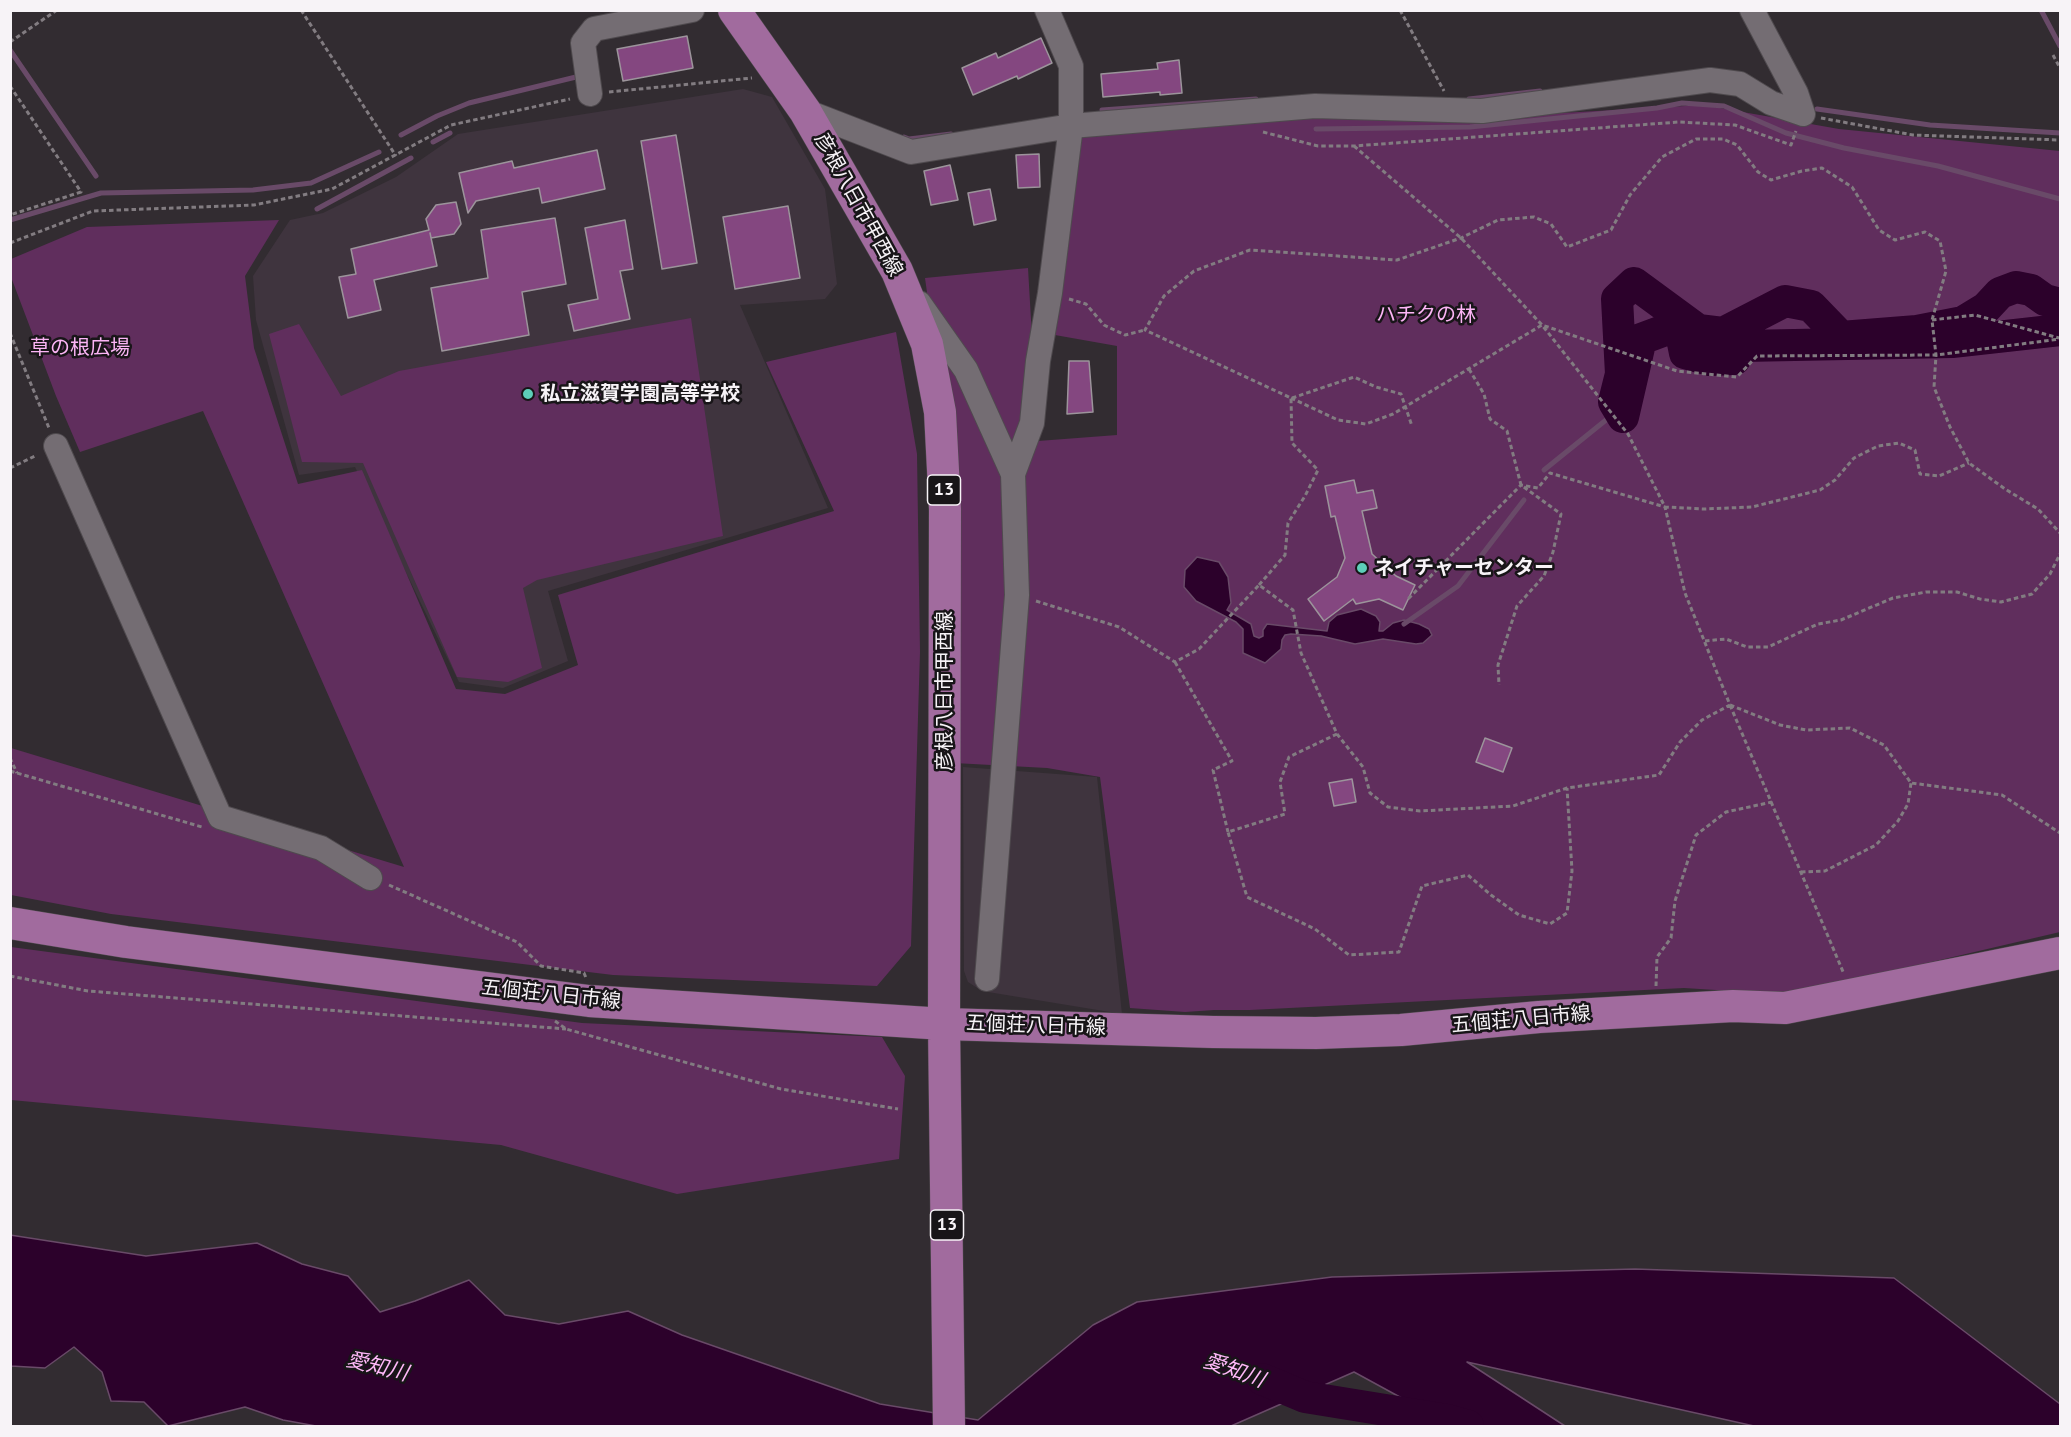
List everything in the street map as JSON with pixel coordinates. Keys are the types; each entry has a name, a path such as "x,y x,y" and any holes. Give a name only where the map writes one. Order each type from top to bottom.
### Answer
{"main road":[{"name":"彦根八日市甲西線","path":"734,10 805,111 897,271 927,344 940,412 945,509 944,1024 949,1426"},
{"name":"五個荘八日市線","path":"10,923 126,942 589,1001 944,1024 1316,1033 1401,1030 1539,1017 1733,1006 1785,1008 2061,953"}],"street":[{"path":"590,94 584,43 594,29 692,10"},
{"path":"987,979 1017,595 1013,474 1032,423 1038,361 1050,293 1070,135 1071,66 1047,10"},
{"path":"1752,10 1796,93 1803,114"},
{"path":"805,111 911,152 1315,106 1482,111 1710,80 1740,84 1771,103 1803,114"},
{"path":"897,271 966,370 1013,474"},
{"path":"56,446 220,817 321,848 370,878"}],"path":[{"path":"10,42 57,10"},
{"path":"301,10 396,156"},
{"path":"1400,10 1445,93"},
{"path":"2053,56 2061,68"},
{"path":"10,243 93,212 254,205 306,196 332,189 451,126 590,94 780,76"},
{"path":"10,86 81,192 10,215"},
{"path":"1803,114 1913,135 2061,140"},
{"path":"1255,133 1266,132 1318,146 1354,146 1679,122 1735,125 1791,145"},
{"path":"1145,330 1164,296 1194,271 1250,250 1397,260 1461,238 1498,220 1533,217 1551,224 1567,247 1611,230 1630,195 1662,157 1696,139 1724,139 1737,145 1758,172 1771,180 1822,168 1851,187 1879,230 1896,240 1925,232 1940,241 1946,271 1932,320 1936,355 1934,387 1950,427 1969,463 2038,510 2061,533"},
{"path":"1354,146 1461,238 1542,325 1628,434 1665,507 1685,592 1730,705 1853,995"},
{"path":"1050,293 1086,304 1104,326 1125,335 1145,330 1338,420 1366,424 1393,414 1542,325 1677,370 1737,377 1757,356 1936,355 2061,339"},
{"path":"1932,320 1975,315 2061,339"},
{"path":"10,468 56,446 11,334"},
{"path":"1469,369 1484,394 1490,419 1507,431 1521,485 1561,514 1553,552 1544,576 1517,606 1498,665 1499,685"},
{"path":"1291,398 1354,377 1376,387 1401,394 1412,426"},
{"path":"1175,662 1199,649 1285,555 1288,523 1318,470 1292,443 1291,398"},
{"path":"1521,485 1538,488 1550,473 1665,507 1704,509 1752,507 1820,490 1835,480 1854,458 1878,446 1899,443 1915,450 1920,474 1939,476 1969,463"},
{"path":"1408,598 1521,485"},
{"path":"1705,641 1726,639 1747,647 1768,647 1818,624 1840,620 1893,598 1926,592 1957,592 2001,602 2032,594 2050,574 2061,554"},
{"path":"1259,585 1293,610 1301,653 1337,734 1363,767 1370,793 1388,807 1420,811 1513,806 1567,788 1659,775 1680,742 1702,720 1730,705 1780,725 1806,730 1850,728 1884,746 1911,783 1908,804 1898,821 1876,845 1825,871 1801,872"},
{"path":"1017,595 1119,627 1175,662 1232,761 1213,770 1247,897 1315,929 1349,955 1399,952 1422,886 1468,875 1519,915 1550,924 1567,913 1572,872 1567,788"},
{"path":"1228,832 1285,814 1280,782 1289,757 1337,734"},
{"path":"10,758 17,774"},
{"path":"1911,783 2002,795 2061,833"},
{"path":"1654,1011 1657,957 1671,938 1675,901 1696,835 1726,812 1772,802"},
{"path":"10,976 88,991 566,1029 781,1089 898,1109"},
{"path":"550,1017 566,1029"}],"shaded area":[{"name":"私立滋賀学園高等学校","path":"743,89 772,97 825,189 837,284 825,299 740,305 828,508 548,591 568,661 503,688 459,682 355,467 299,475 256,320 253,276 290,220 323,213 396,177 458,134"},
{"path":"963,767 1097,777 1122,1014 982,991 968,982 964,971"}],"green space":[{"name":"ハチクの林","path":"1703,105 1839,129 2060,151 2060,932 1906,968 1779,994 1684,988 1250,1010 1185,1012 1130,1008 1100,777 1047,768 954,763 948,444 925,278 1028,268 1038,441 1117,435 1117,346 1038,332 1063,133 1259,114 1455,119"},
{"name":"草の根広場","path":"279,220 245,276 254,348 298,484 362,470 456,689 505,694 578,665 558,595 834,511 766,362 896,332 917,454 920,652 911,946 877,986 613,975 111,914 11,895 11,748 404,867 203,411 80,452 11,277 11,259 87,227"},
{"path":"691,318 723,536 537,580 523,588 542,668 508,682 457,677 363,463 302,462 269,334 299,324 341,396 399,371"},
{"path":"11,947 582,1023 882,1037 905,1076 899,1159 677,1194 501,1145 11,1100"}],"water":[{"path":"1197,557 1219,562 1228,577 1231,603 1227,610 1251,624 1254,636 1259,638 1263,636 1263,630 1267,624 1327,631 1329,622 1337,615 1361,609 1376,616 1380,622 1379,631 1404,620 1429,629 1432,635 1423,643 1416,644 1383,639 1355,644 1321,636 1285,635 1281,649 1265,663 1243,653 1243,629 1236,622 1196,601 1184,587 1185,570"},
{"path":"10,1235 146,1256 257,1243 302,1264 348,1276 380,1312 469,1280 505,1315 559,1324 628,1311 682,1335 880,1404 978,1420 1093,1325 1137,1302 1332,1277 1635,1269 1894,1278 2060,1404 2060,1426 1754,1426 1467,1362 1565,1426 1453,1426 1354,1372 1231,1426 316,1426 283,1420 245,1407 168,1426 144,1402 111,1401 102,1372 74,1347 45,1368 11,1366"}],"building":[{"path":"687,36 693,68 623,81 617,49"},
{"path":"1041,38 1052,63 1018,79 1017,76 973,95 962,68 996,53 998,58"},
{"path":"1179,60 1182,93 1160,95 1160,92 1103,97 1101,74 1158,69 1157,63"},
{"path":"676,135 697,263 662,269 641,141"},
{"path":"597,150 605,189 542,203 539,188 476,201 468,213 459,173 512,161 514,168"},
{"path":"1039,154 1040,187 1018,188 1016,155"},
{"path":"950,165 958,200 931,205 924,171"},
{"path":"990,189 996,220 974,225 968,193"},
{"path":"456,202 461,224 454,234 431,238 437,266 374,280 381,310 348,318 339,277 356,274 351,249 429,230 426,219 436,205"},
{"path":"788,206 800,278 735,289 723,217"},
{"path":"555,218 566,284 522,292 529,335 442,351 431,288 488,278 481,230"},
{"path":"625,220 633,269 620,271 630,319 574,331 568,305 598,299 585,228"},
{"path":"1069,361 1089,361 1093,412 1067,414"},
{"name":"ネイチャーセンター","path":"1354,480 1357,493 1373,490 1377,508 1362,511 1372,554 1396,576 1415,585 1403,610 1379,599 1356,604 1353,599 1324,621 1308,599 1337,577 1345,558 1335,516 1331,517 1325,486"},
{"path":"1485,738 1512,748 1503,772 1476,762"},
{"path":"1352,779 1356,802 1334,806 1329,783"}],"waterway":[{"path":"2041,10 2060,46"},
{"path":"10,50 96,176"},
{"path":"401,135 437,116 469,103 576,77"},
{"path":"1469,99 1540,91"},
{"path":"1102,110 1256,99"},
{"path":"1316,129 1470,127 1657,108 1682,103 1724,106 1786,133 1844,148 1938,166 2060,199"},
{"path":"1817,109 1930,125 2060,133"},
{"path":"433,142 450,133"},
{"path":"904,137 909,139 951,134"},
{"path":"10,220 101,193 253,190 311,183 379,152"},
{"path":"317,209 411,158"},
{"path":"2060,304 2045,300 2031,290 2016,287 2000,293 1986,308 1963,322 1917,331 1841,337 1811,306 1785,301 1723,333 1698,330 1634,283 1617,299 1621,374 1614,402 1623,417 1641,339 1668,329 1681,333 1685,353 1710,360 1735,359 1742,346 1952,342 2060,330"},
{"path":"1544,470 1606,420"},
{"path":"1404,624 1458,586 1524,500"},
{"name":"愛知川","path":"1262,1379 1305,1397 1447,1420 1468,1426"}],"place":[{"name":"私立滋賀学園高等学校","path":"528,394"},
{"name":"ネイチャーセンター","path":"1362,568"}]}
